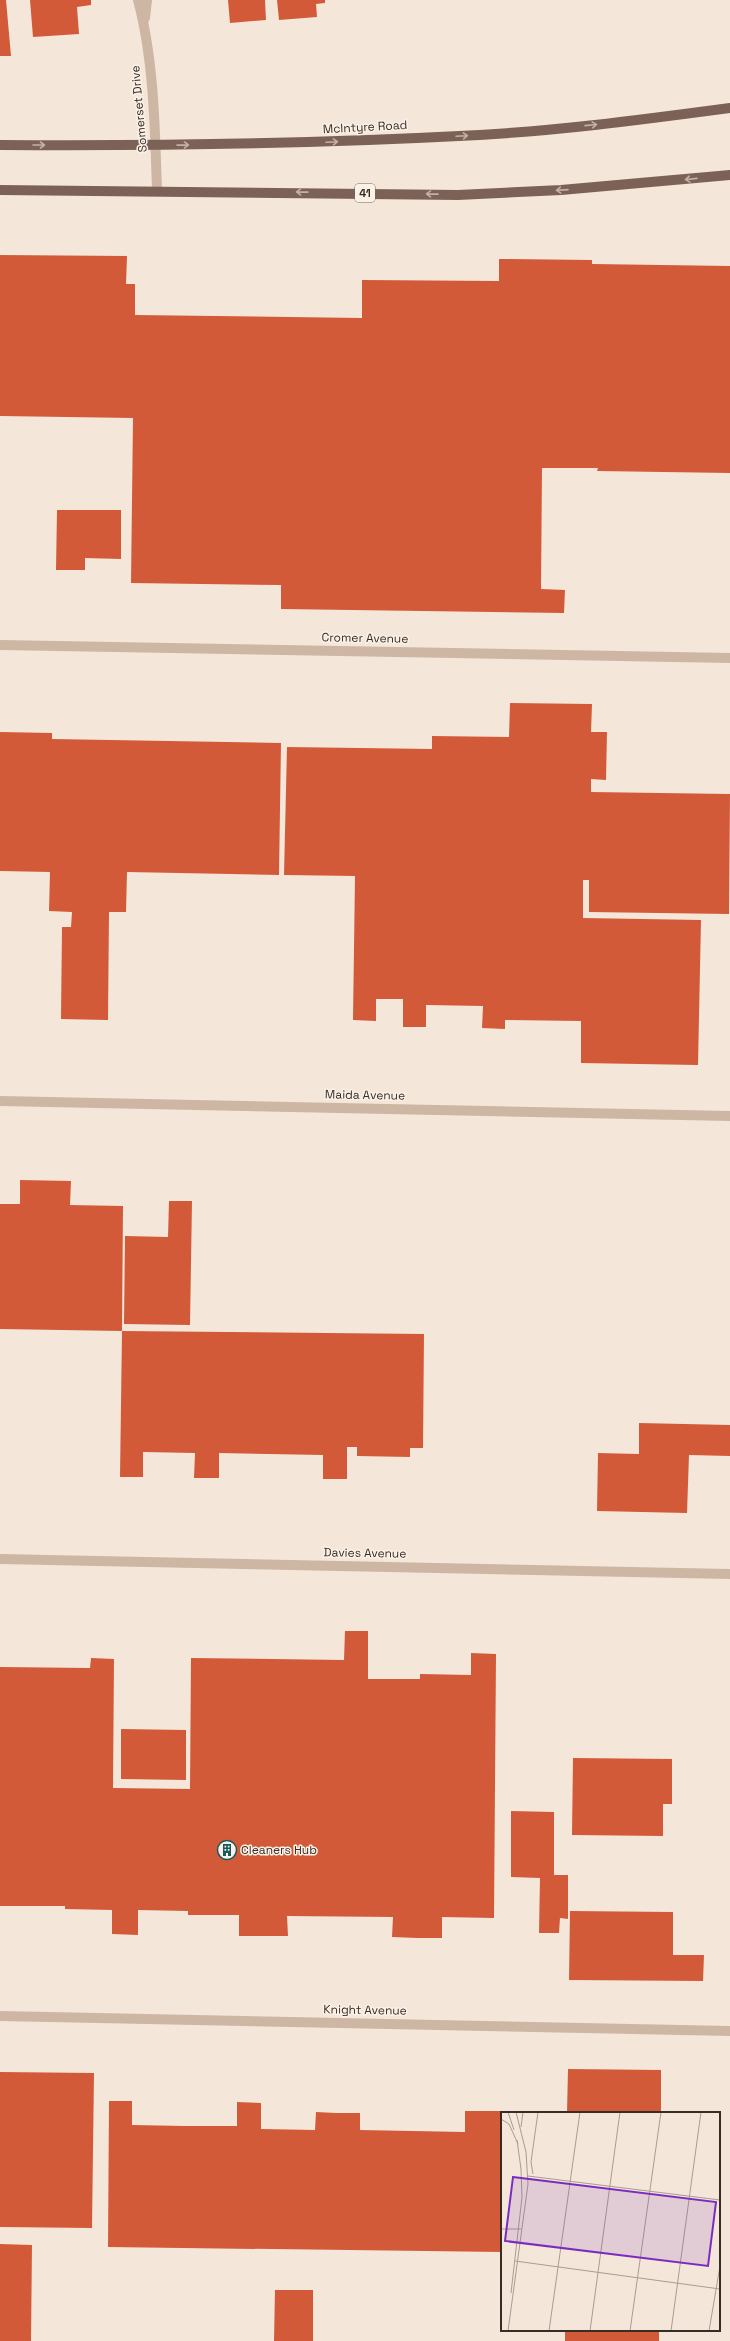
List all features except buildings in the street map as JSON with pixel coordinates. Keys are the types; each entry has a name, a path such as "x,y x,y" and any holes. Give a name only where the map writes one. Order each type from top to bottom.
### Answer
{"main road":[{"name":"McIntyre Road","path":"0,145 156,146 293,144 468,136 640,120 730,108"},
{"name":"41","path":"0,190 458,194 561,190 730,175"}],"street":[{"name":"Somerset Drive","path":"138,0 145,24"},
{"name":"Somerset Drive","path":"147,0 145,24 156,146 157,191"},
{"name":"Cromer Avenue","path":"0,645 730,658"},
{"name":"Maida Avenue","path":"0,1101 730,1116"},
{"name":"Davies Avenue","path":"0,1559 730,1574"},
{"name":"Knight Avenue","path":"0,2016 730,2031"}],"place":[{"name":"Cleaners Hub","path":"227,1850"}]}
